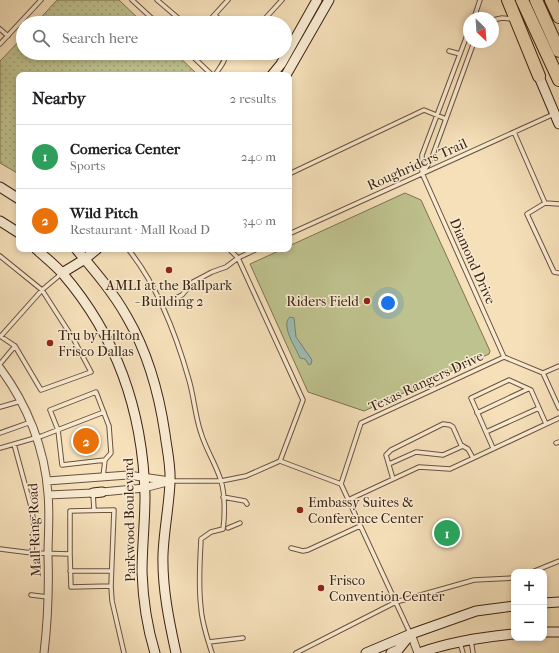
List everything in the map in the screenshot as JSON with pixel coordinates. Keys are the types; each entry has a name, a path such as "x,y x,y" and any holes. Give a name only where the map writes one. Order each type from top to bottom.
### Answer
{"highway":[{"path":"508,0 539,76"},
{"path":"522,0 559,80"},
{"path":"536,0 559,51"},
{"path":"552,0 559,17"}],"main road":[{"path":"292,43 317,0"},
{"path":"288,72 329,0"},
{"path":"503,0 539,76 559,124"},
{"path":"274,72 282,60"},
{"path":"0,187 16,197"},
{"path":"0,220 16,231"},
{"name":"Parkwood Boulevard","path":"39,252 62,273 92,311 109,342 126,381 138,424 142,449 144,478 142,573 148,631 155,653"},
{"path":"62,273 81,252 107,286 127,316 142,346 152,375 162,414 170,481 163,570 166,600 176,653"},
{"path":"547,603 559,602"},
{"path":"366,653 411,634 476,611 511,606"},
{"path":"547,632 559,632"},
{"path":"391,653 398,650 411,634"},
{"path":"419,653 470,639 511,634"}],"street":[{"name":"Mall Ring Road","path":"0,368 21,401 31,422 37,438 47,481 48,598 44,653"},
{"path":"47,481 128,475 170,481"},
{"path":"48,496 144,488 170,481"},
{"path":"411,634 419,653"}],"lane":[{"path":"26,16 41,0"},
{"path":"132,0 149,16"},
{"path":"157,0 175,16"},
{"path":"214,15 228,0"},
{"path":"267,16 282,0"},
{"path":"476,12 480,0"},
{"path":"499,19 513,19"},
{"path":"0,44 16,27"},
{"path":"0,29 8,36"},
{"path":"422,173 422,155 463,46"},
{"path":"422,173 431,160 472,48"},
{"path":"449,51 460,54"},
{"path":"197,60 210,72"},
{"path":"216,72 225,60"},
{"path":"292,173 424,110 446,119"},
{"name":"Roughriders Trail","path":"292,233 554,114"},
{"path":"514,132 545,203"},
{"name":"Diamond Drive","path":"422,173 504,357"},
{"path":"559,204 545,203 527,214 554,272 559,273"},
{"path":"130,252 144,270 162,305 176,338 189,380 200,432 221,481 225,518 223,529 211,532 201,539 199,578 201,608 212,653"},
{"path":"233,252 238,258 303,400 280,461"},
{"path":"162,305 182,295 193,282 212,272 226,267 238,258 251,252"},
{"path":"0,256 42,290 74,340 91,372 41,390 15,346 1,336 42,290 62,273"},
{"path":"0,364 15,346"},
{"name":"Texas Rangers Drive","path":"341,484 361,423 504,357 543,373"},
{"path":"559,366 543,373 559,408"},
{"path":"493,448 470,398 502,383 509,380 531,390 546,424"},
{"path":"477,413 528,389"},
{"path":"103,477 105,460 111,453 109,426 96,392 50,410 58,430 62,465 105,460"},
{"path":"0,407 21,401"},
{"path":"486,432 539,408"},
{"path":"0,448 37,438 104,412"},
{"path":"348,500 419,468 450,469 559,418"},
{"path":"0,433 31,422"},
{"path":"393,479 386,455 391,450 442,424 452,426 463,446 468,449 473,458"},
{"path":"14,444 32,510 34,527 32,553"},
{"path":"389,464 416,452 443,455 463,446"},
{"path":"170,481 221,481 246,476 280,461 341,484 411,634"},
{"path":"94,510 98,492"},
{"path":"223,498 245,501 247,504"},
{"path":"111,586 71,587 70,511 114,510 111,571 112,601 124,653"},
{"path":"228,528 240,523"},
{"path":"291,548 303,551 308,550 360,526"},
{"path":"0,549 32,553 70,554"},
{"path":"539,569 559,561"},
{"path":"70,571 111,571"},
{"path":"296,653 396,602 474,580 511,578"},
{"path":"31,595 48,598"},
{"path":"209,642 243,638"},
{"path":"470,639 473,653"},
{"path":"459,642 463,653"}],"green space":[{"path":"57,0 119,0 136,16 42,16"},
{"path":"16,44 16,60 182,60 195,72 16,72 16,172 0,163 0,61"},
{"name":"Riders Field","path":"405,193 421,200 490,351 489,354 364,411 308,392 250,264 276,252 292,252 292,245"}],"water":[{"path":"290,317 294,318 296,337 312,360 311,364 309,365 305,359 300,358 290,337 287,321"}],"place":[{"name":"AMLI at the Ballpark - Building 2","path":"169,270"},
{"name":"Riders Field","path":"367,301"},
{"name":"Tru by Hilton Frisco Dallas","path":"50,343"},
{"name":"Wild Pitch","path":"86,441"},
{"name":"Embassy Suites & Conference Center","path":"300,510"},
{"name":"Comerica Center","path":"447,533"},
{"name":"Frisco Convention Center","path":"321,588"}]}
